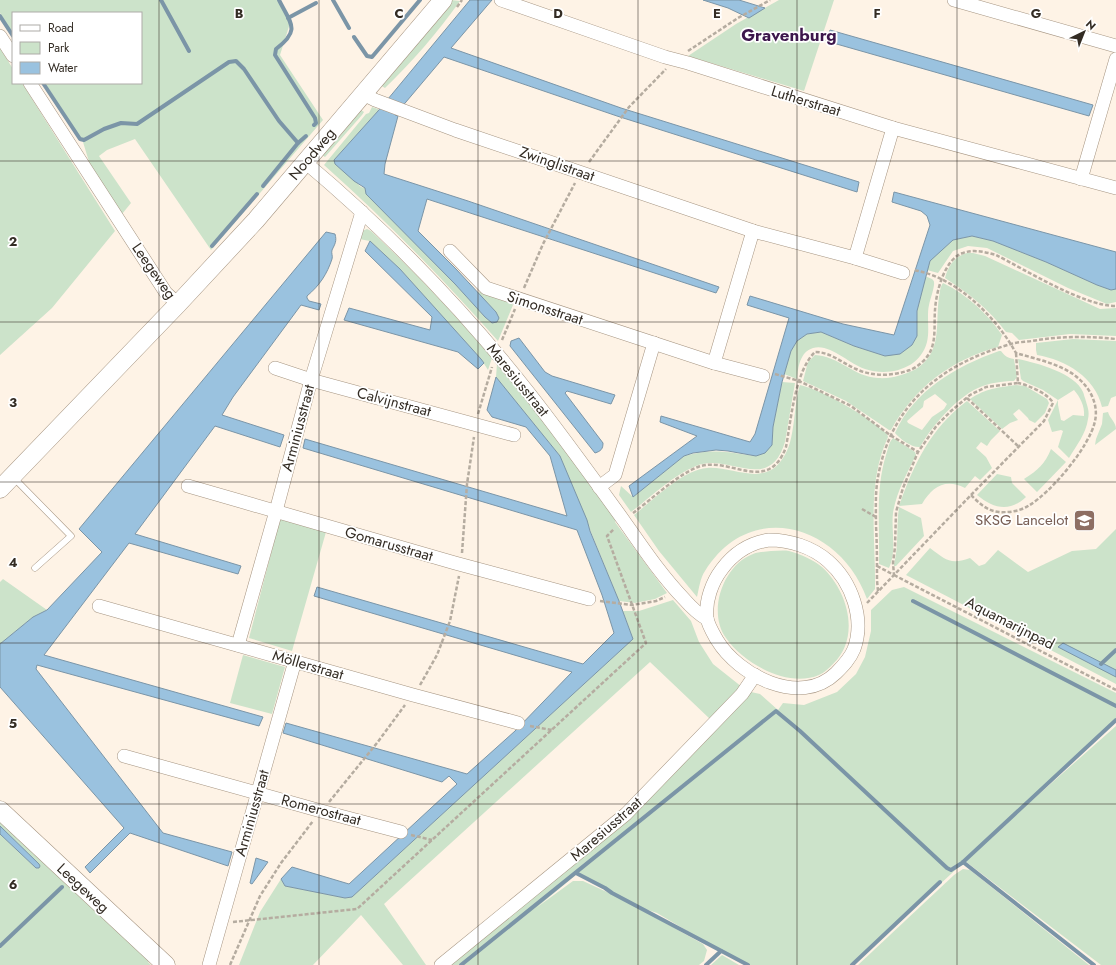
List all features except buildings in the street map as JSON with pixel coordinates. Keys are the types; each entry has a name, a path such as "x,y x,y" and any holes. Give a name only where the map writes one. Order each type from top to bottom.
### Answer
{"main road":[{"name":"Noodweg","path":"178,304 256,220 305,162 369,97 443,0"},
{"name":"Leegeweg","path":"6,482 178,304"},
{"name":"Leegeweg","path":"0,810 166,965"}],"street":[{"path":"954,0 1116,46"},
{"name":"Lutherstraat","path":"503,1 665,57 893,128 1116,188"},
{"path":"0,36 12,54"},
{"path":"1081,179 1116,59"},
{"name":"Leegeweg","path":"31,84 166,293 178,304"},
{"name":"Zwinglistraat","path":"369,97 455,130 753,231 855,258 903,273"},
{"path":"855,258 893,128"},
{"name":"Maresiusstraat","path":"305,162 362,212 444,294 501,358 557,429 660,573 699,614 707,619"},
{"name":"Arminiusstraat","path":"238,645 311,380 362,212"},
{"path":"714,363 753,231"},
{"name":"Simonsstraat","path":"450,251 486,288 714,363 763,376"},
{"path":"599,487 615,475 654,343"},
{"name":"Calvijnstraat","path":"275,368 311,380 514,435"},
{"name":"Gomarusstraat","path":"188,486 455,563 589,599"},
{"name":"Maresiusstraat","path":"769,540 802,546 828,561 843,579 857,612 857,637 854,650 846,662 831,678 811,686 791,687 769,682 742,667 726,653 715,636 707,619 710,592 719,573 726,564 733,556 746,547 769,540"},
{"name":"Möllerstraat","path":"99,606 518,723"},
{"name":"Arminiusstraat","path":"209,965 295,661"},
{"name":"Maresiusstraat","path":"440,965 626,814 742,694 755,675"},
{"name":"Romerostraat","path":"124,756 401,832"}],"lane":[{"path":"6,482 71,536 35,568"}],"path":[{"path":"738,18 770,0"},
{"path":"616,123 629,107"},
{"path":"543,244 553,224"},
{"path":"220,924 357,908 646,643 607,536 623,520 682,475 699,466 718,466 746,472 757,472 772,467 777,463 783,455 786,447 799,381 807,362 815,352 822,352 832,355 856,369 869,374 895,374 918,365 926,358 931,350 934,337 936,299 941,279 954,259 962,253 973,251 983,251 996,255 1072,294 1101,304 1116,306"},
{"path":"903,273 912,269 930,274 941,279 966,295 981,308 996,323 1016,353 1018,383"},
{"path":"878,592 876,500 882,457 890,434 905,411 934,380 960,364 1011,344 1080,336 1116,339"},
{"path":"971,495 989,510 997,512 1007,512 1027,506 1045,493 1073,462 1086,445 1093,430 1096,420 1096,408 1093,398 1084,384 1058,367 1016,353"},
{"path":"763,376 772,373 799,381 851,406 918,452"},
{"path":"857,612 878,592 1018,446 1044,421 1053,403 1052,400 1043,394 1018,383 997,385 986,388 967,398 937,425 918,452 903,488 896,512 893,563 894,575"},
{"path":"967,398 1018,446"},
{"path":"465,505 467,484"},
{"path":"862,509 876,518"},
{"name":"Aquamarijnpad","path":"877,566 1116,690"},
{"path":"589,599 632,605 656,601 677,592"},
{"path":"442,640 450,621"},
{"path":"518,723 552,730"},
{"path":"230,965 248,920 260,896 281,863 321,811 377,743"},
{"path":"401,832 432,840"}],"green space":[{"path":"0,0 280,0 291,20 280,55 323,120 211,250 135,139 107,150 99,156 131,203 122,214 90,165 83,142 46,84 142,84 142,12 12,12 12,32 0,13"},
{"path":"451,0 460,1 434,35 385,88 380,85"},
{"path":"779,0 834,0 804,91 688,56 736,24"},
{"path":"0,48 12,67 12,84 23,84 115,231 52,308 0,355"},
{"path":"372,107 378,109 378,111 334,160 361,187 365,188 367,194 492,323 496,312 478,293 483,290 509,299 513,305 498,341 414,250 324,165 366,114 369,113"},
{"path":"361,110 364,112 362,115 325,157 322,155"},
{"path":"367,229 403,261 478,341 492,358 488,370 481,359 400,269 370,241 359,239 362,231"},
{"path":"972,236 993,241 1046,262 1097,285 1111,290 1116,289 1116,302 1107,304 1068,288 987,248 968,246 953,251 938,273 927,270 930,260 953,240"},
{"path":"967,253 985,256 1100,309 1116,308 1116,336 1070,334 1019,340 1012,333 1006,332 993,316 978,302 945,278 948,269 953,262 959,256"},
{"path":"925,276 934,281 928,310 928,339 918,359 911,365 893,371 874,371 865,369 833,351 819,347 809,350 802,356 797,379 784,374 791,351 797,341 807,334 821,332 854,346 885,356 917,336 917,311"},
{"path":"943,283 976,305 990,320 1002,335 998,347 965,359 936,377 911,401 891,430 846,401 803,381 808,362 815,355 832,359 869,377 888,378 916,369 925,362 934,346 939,297"},
{"path":"1073,339 1116,341 1116,396 1111,398 1108,406 1102,407 1093,387 1078,372 1058,361 1037,355 1036,343"},
{"path":"1001,351 1006,356 1014,359 1017,377 1014,381 1005,381 982,386 961,399 937,422 920,447 906,443 895,433 913,404 925,392 953,372 983,357","holes":["935,394 947,404 944,409 932,417 922,430 908,423 907,421 923,407 924,401"]},
{"path":"1018,359 1055,370 1072,379 1079,385 1083,392 1089,416 1085,430 1069,458 1058,447 1063,431 1052,432 1048,420 1058,400 1043,390 1021,379","holes":["1074,390 1082,402 1084,416 1073,415 1064,421 1061,420 1058,400"]},
{"path":"497,364 552,432 667,593 655,599 635,603 619,601 560,456 496,377"},
{"path":"782,382 795,383 785,442 778,458 769,466 758,469 746,469 708,463 696,466 679,475 631,512 619,495 621,486 633,497 684,456 712,451 756,456 772,445 773,427"},
{"path":"800,385 833,398 846,405 887,434 888,437 881,455 874,493 875,589 867,599 854,574 837,553 816,539 794,530 770,528 746,534 724,548 703,574 697,597 659,551 634,515 669,487 688,474 698,470 717,468 748,474 758,474 767,472 775,467 783,458 790,442"},
{"path":"1016,385 1025,386 1047,399 1049,403 1045,413 1035,423 1029,420 1019,409 1013,414 1018,420 1010,423 1002,429 970,399 987,391"},
{"path":"967,401 1000,431 987,446 981,442 976,448 986,457 992,468 980,480 975,476 965,488 958,485 945,484 930,493 922,504 899,506 917,462 933,435 954,412"},
{"path":"1108,412 1115,424 1116,429 1095,445 1102,424 1103,413"},
{"path":"893,438 915,452 916,455 902,483 894,506 893,555 889,568 879,564 879,496 883,469 890,442"},
{"path":"1051,449 1066,462 1037,492 1024,479 1040,466 1046,459"},
{"path":"997,474 1011,477 1012,483 1026,497 1013,505 1001,507 989,503 977,495"},
{"path":"899,507 921,518 924,536 896,566 894,566 896,557"},
{"path":"280,519 326,532 292,651 249,638"},
{"path":"1116,529 1116,684 906,575 930,548 948,560 958,561 970,558 979,566 985,564 998,550 1028,572 1072,551 1096,549"},
{"path":"789,551 819,564 839,588 848,614 849,628 847,641 842,653 833,664 825,672 819,675 807,678 781,676 755,665 734,648 720,627 718,603 721,590 733,568 742,560 755,553"},
{"path":"3,579 47,610 33,617 0,644 0,582"},
{"path":"904,587 1116,693 1116,720 985,842 1116,726 1116,965 1101,965 965,861 853,965 748,965 721,951 657,913 633,905 605,888 577,874 536,908 573,881 583,881 622,899 703,944 707,950 704,961 699,965 446,965 627,820 746,699 751,692 760,694 778,710 783,703 804,705 837,692 856,674 865,657 871,631 871,610 892,590"},
{"path":"673,600 691,621 699,642 713,664 742,687 710,719 650,662 384,904 426,965 403,965 361,915 313,965 239,965 260,912 281,879 285,886 345,898 352,897 633,639 623,611 639,611"},
{"path":"243,655 285,667 272,714 230,703"},
{"path":"0,818 151,958 148,962 151,965 0,965 0,834 36,868 40,866 0,826"},
{"path":"963,869 970,870 1089,965 858,965 954,875"},
{"path":"722,955 739,965 711,965"}],"water":[{"path":"470,0 492,0 451,48 621,108 859,182 857,192 617,116 444,57 395,115 398,116 385,164 384,174 468,201 719,287 716,293 427,199 418,231 496,312 499,318 497,322 492,323 366,194 365,188 354,181 335,164 334,160 378,111"},
{"path":"703,0 739,0 765,8 749,18 728,8"},
{"path":"830,30 1093,105 1089,116 826,41"},
{"path":"894,192 1116,252 1116,289 1111,290 1097,285 1046,262 993,241 972,236 953,240 930,261 917,311 917,336 912,345 900,354 885,356 854,346 821,332 807,334 797,341 791,351 782,382 773,427 772,445 765,453 756,456 716,450 693,453 684,456 633,497 629,486 697,436 660,422 661,416 750,442 755,434 789,318 747,305 750,296 843,324 894,335 930,225 927,216 921,211 892,202"},
{"path":"326,232 335,234 336,236 332,251 332,259 328,270 316,288 307,296 309,301 321,304 319,310 301,305 233,397 222,415 284,435 280,447 215,426 135,534 241,566 238,574 129,543 44,655 263,717 259,726 37,665 36,669 163,833 232,852 228,866 130,833 90,873 85,867 124,828 0,687 0,644 33,617 47,610 102,552 79,529"},
{"path":"370,241 400,269 481,359 484,363 478,369 458,352 344,320 349,308 430,330 432,317 365,251"},
{"path":"519,338 545,372 552,376 615,395 611,404 567,391 565,393 603,443 600,451 595,453 510,346 511,341"},
{"path":"496,377 560,456 587,520 633,639 352,897 345,898 285,886 281,879 292,867 349,884 457,784 449,776 442,782 283,733 286,723 467,774 515,731 572,672 314,596 317,587 583,664 614,633 602,595 577,530 303,448 305,439 567,516 550,456 526,427 492,417 487,410"},
{"path":"1063,643 1116,670 1116,677 1058,647"},
{"path":"0,826 39,864 39,868 36,868 0,834"},
{"path":"256,858 268,862 252,884 250,883"}],"waterway":[{"path":"161,0 189,51"},
{"path":"279,0 290,21 291,31 289,37 276,49 275,55 315,118 316,123 314,125"},
{"path":"333,0 349,28"},
{"path":"354,37 367,56 372,57 420,0"},
{"path":"288,18 316,3"},
{"path":"0,16 12,34"},
{"path":"44,84 80,139 84,140 104,129 121,123 137,124 229,62 236,61 244,69 279,121 298,143"},
{"path":"263,186 298,143 306,136"},
{"path":"212,246 257,194"},
{"path":"913,601 1116,706"},
{"path":"1101,664 1116,650"},
{"path":"461,965 776,711 800,731 947,868 951,870 962,863 1116,720"},
{"path":"963,862 1094,965"},
{"path":"576,873 748,965"},
{"path":"852,965 940,882"},
{"path":"0,946 62,887"},
{"path":"706,965 721,951"}],"place":[{"name":"SKSG Lancelot","path":"1084,520"}],"district":[{"name":"Gravenburg","path":"789,35"}]}
